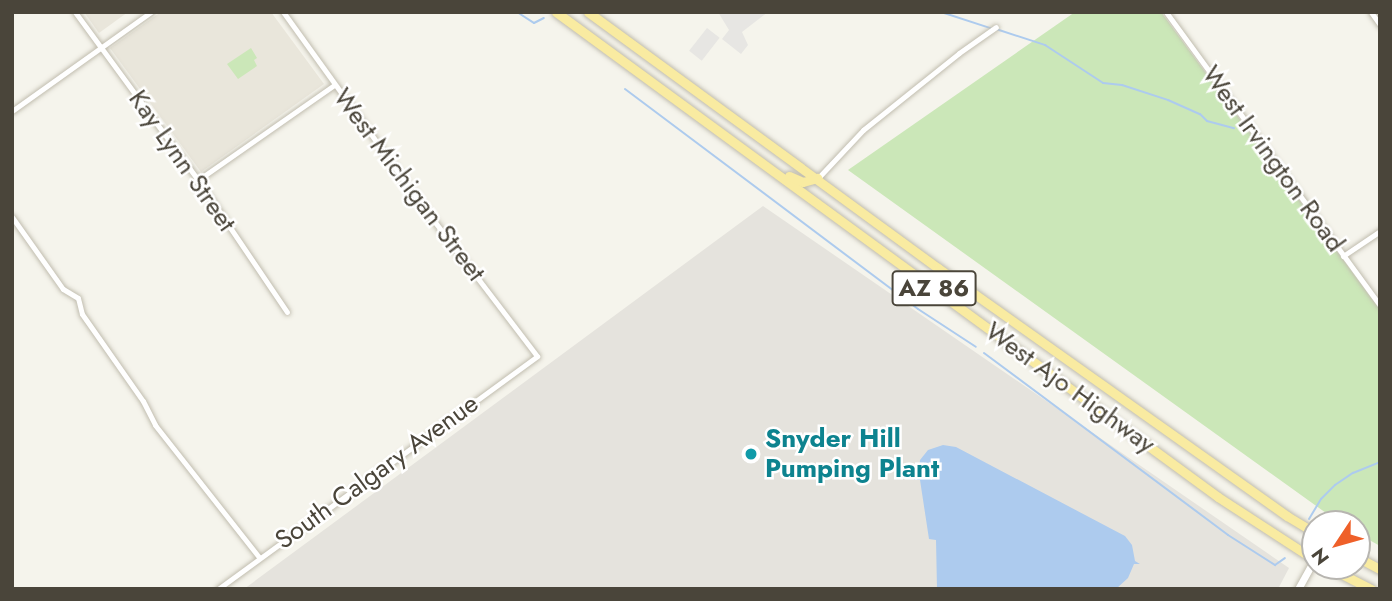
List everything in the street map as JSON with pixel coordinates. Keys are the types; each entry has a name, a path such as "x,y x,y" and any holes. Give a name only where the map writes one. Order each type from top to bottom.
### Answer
{"main road":[{"name":"West Ajo Highway","path":"556,12 1219,497 1301,551"},
{"name":"West Ajo Highway","path":"588,12 949,276 1301,524"},
{"path":"754,156 762,157 803,182 817,178"},
{"path":"1353,580 1371,589"}],"street":[{"name":"Kay Lynn Street","path":"75,12 198,180 286,313"},
{"path":"12,111 150,12"},
{"name":"West Michigan Street","path":"283,12 334,85 537,356"},
{"name":"West Irvington Road","path":"1167,12 1380,305"},
{"path":"1371,12 1380,24"},
{"path":"817,178 863,130 996,27"},
{"path":"198,180 334,85"},
{"path":"12,217 59,284 78,298 82,314 143,401 156,425 259,557"},
{"path":"1343,256 1380,230"},
{"name":"South Calgary Avenue","path":"218,589 537,356"}],"shaded area":[{"path":"84,12 128,12 99,33"},
{"path":"161,12 271,12 324,84 201,172 110,48"},
{"path":"718,12 768,12 742,32 748,45 741,54 722,39 729,30"},
{"path":"707,28 720,38 702,61 689,51"},
{"path":"763,206 1289,568 1278,589 244,589"}],"green space":[{"path":"1075,12 1161,12 1380,310 1380,546 1371,541 1371,510 1322,510 848,170"},
{"path":"251,48 257,58 254,60 257,66 238,79 227,64"}],"water":[{"path":"943,445 956,447 1125,536 1132,545 1135,561 1140,564 1134,564 1128,578 1116,589 937,589 936,540 929,539 920,480 914,480 914,475 919,474 920,460 928,450"}],"waterway":[{"path":"517,12 534,23 544,18"},
{"path":"941,12 990,28"},
{"path":"996,29 1045,45 1103,83 1122,85 1168,100 1200,114 1207,121 1234,128"},
{"path":"625,89 918,309 976,347"},
{"path":"984,353 1228,535 1275,565 1285,558"},
{"path":"1314,510 1335,485 1353,473 1380,462"}],"place":[{"name":"Snyder Hill Pumping Plant","path":"751,454"}]}
